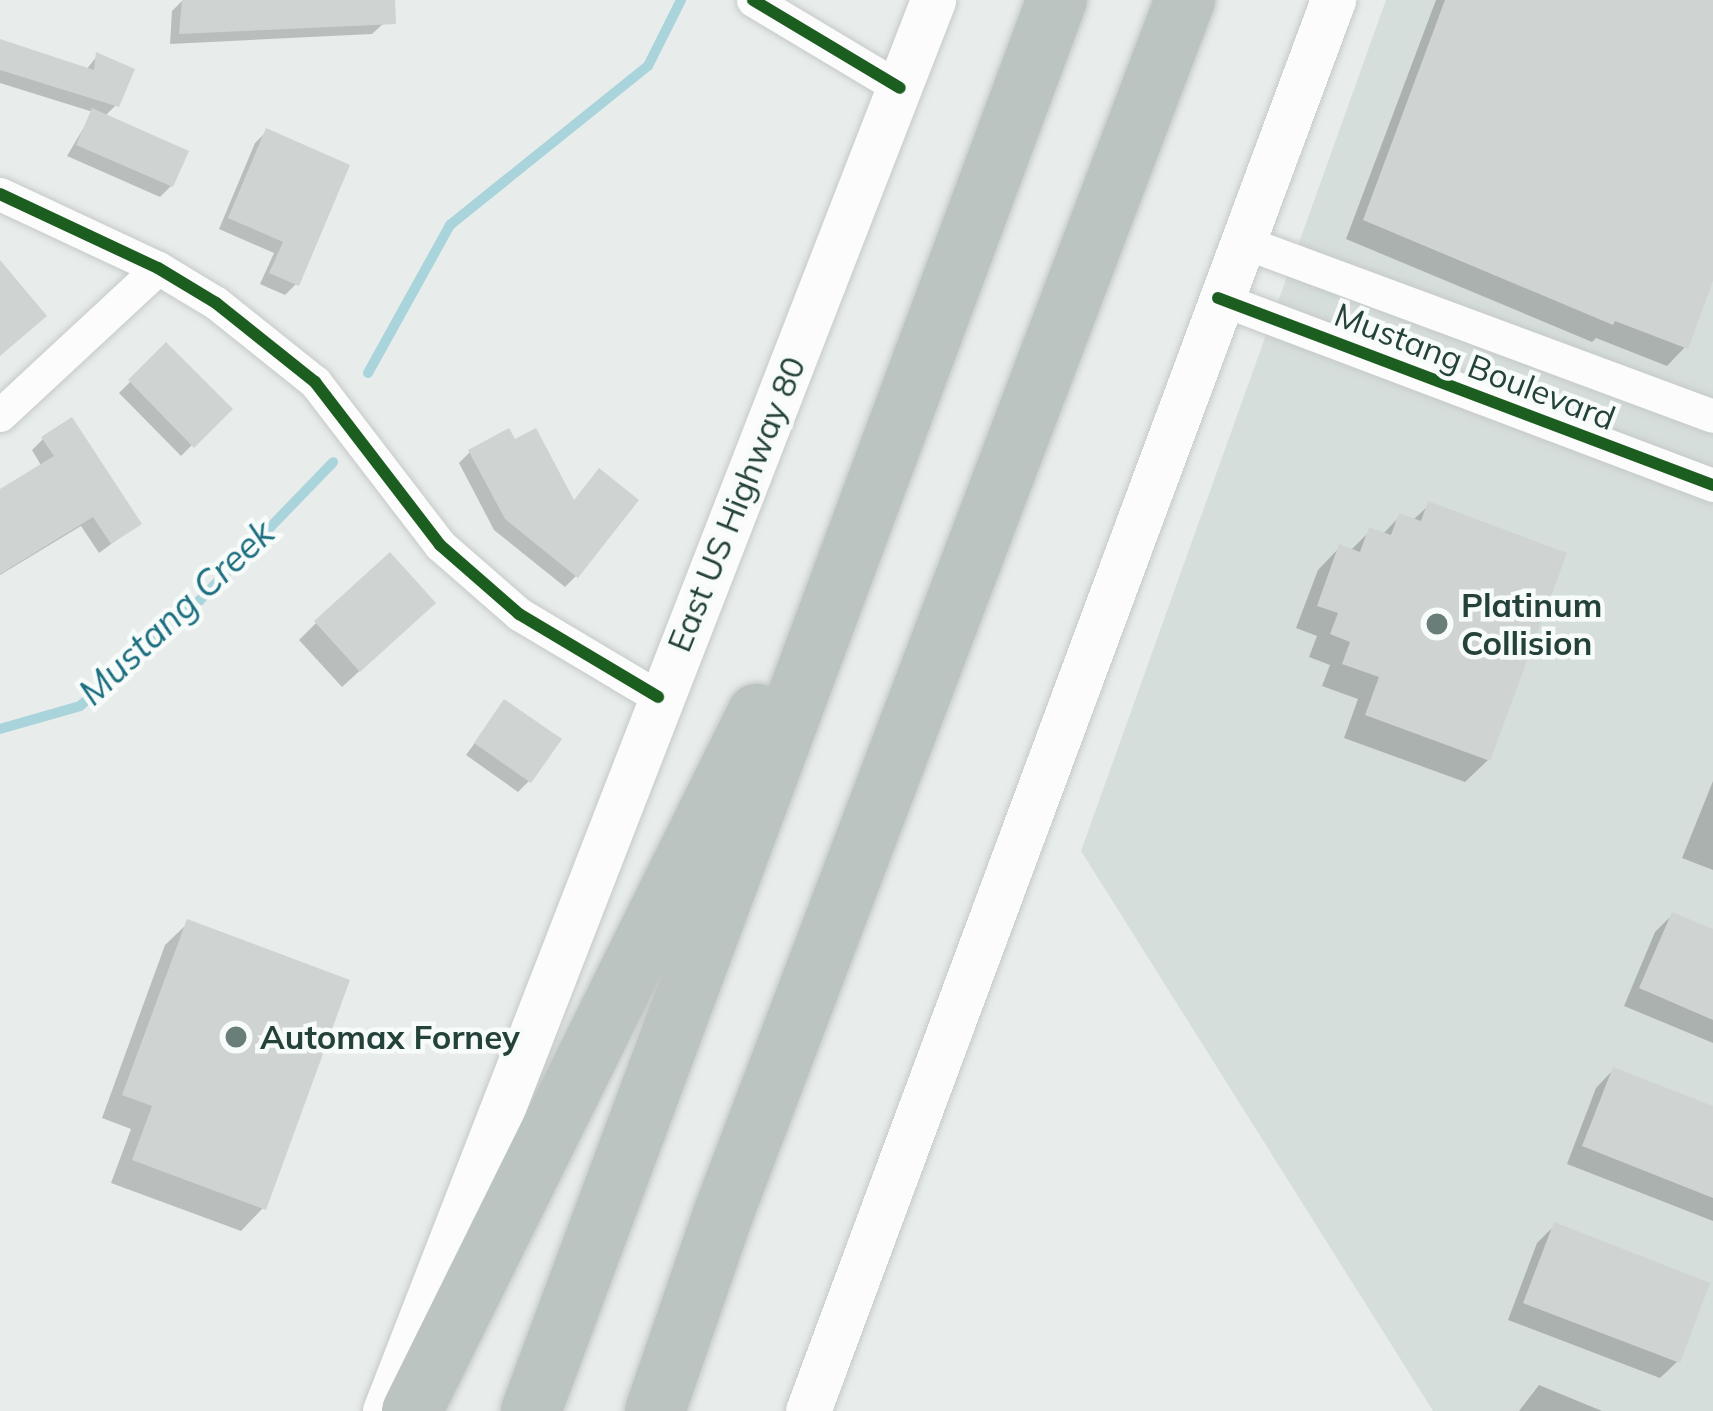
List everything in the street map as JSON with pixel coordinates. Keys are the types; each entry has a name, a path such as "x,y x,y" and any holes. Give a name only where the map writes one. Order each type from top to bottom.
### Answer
{"highway":[{"path":"531,1411 1057,0"},
{"path":"655,1411 722,1217 1185,0"},
{"path":"412,1411 758,712 835,600"}],"main road":[{"name":"East US Highway 80","path":"385,1411 658,697 933,0"},
{"path":"808,1411 1218,298 1333,0"}],"street":[{"path":"753,0 900,88"},
{"path":"0,194 158,268 216,303 315,382 440,545 519,614 658,697"},
{"name":"Mustang Boulevard","path":"1241,241 1713,416"},
{"path":"0,415 158,268"},
{"name":"Mustang Boulevard","path":"1218,298 1713,485"}],"shaded area":[{"path":"1386,0 1713,0 1713,1411 1433,1411 1081,851"}],"building":[{"path":"182,0 395,0 396,24 179,34"},
{"path":"1445,0 1713,0 1713,281 1688,349 1615,321 1613,325 1363,220"},
{"path":"0,39 94,70 96,52 135,69 119,107 0,70"},
{"path":"92,108 189,151 173,187 76,145"},
{"path":"266,128 350,165 299,286 269,273 283,242 228,218"},
{"path":"0,260 47,316 0,356"},
{"path":"166,342 233,409 194,448 128,380"},
{"path":"72,417 142,524 111,544 93,517 0,574 0,489 54,456 41,437"},
{"path":"509,428 515,439 536,428 574,500 599,468 639,500 578,578 505,519 468,450"},
{"name":"Platinum Collision","path":"1428,501 1567,553 1490,761 1365,715 1379,677 1342,664 1350,642 1330,634 1338,613 1317,606 1339,544 1360,552 1369,527 1391,535 1399,513 1421,521"},
{"path":"390,552 436,603 360,672 314,621"},
{"path":"504,699 562,739 531,783 474,743"},
{"path":"1672,912 1713,929 1713,1020 1639,988"},
{"name":"Automax Forney","path":"187,919 350,980 266,1210 132,1160 152,1106 122,1095"},
{"path":"1613,1067 1713,1106 1713,1198 1582,1146"},
{"path":"1554,1222 1710,1283 1680,1363 1523,1303"}],"waterway":[{"name":"Mustang Creek","path":"368,373 450,225 648,66 681,0"},
{"name":"Mustang Creek","path":"0,729 80,706 199,601 333,462"}],"cycle path":[{"path":"753,0 900,88"},
{"path":"0,194 158,268 216,303 315,382 440,545 519,614 658,697"},
{"path":"1218,298 1713,485"}],"place":[{"name":"Platinum Collision","path":"1437,624"},
{"name":"Automax Forney","path":"236,1037"}]}
